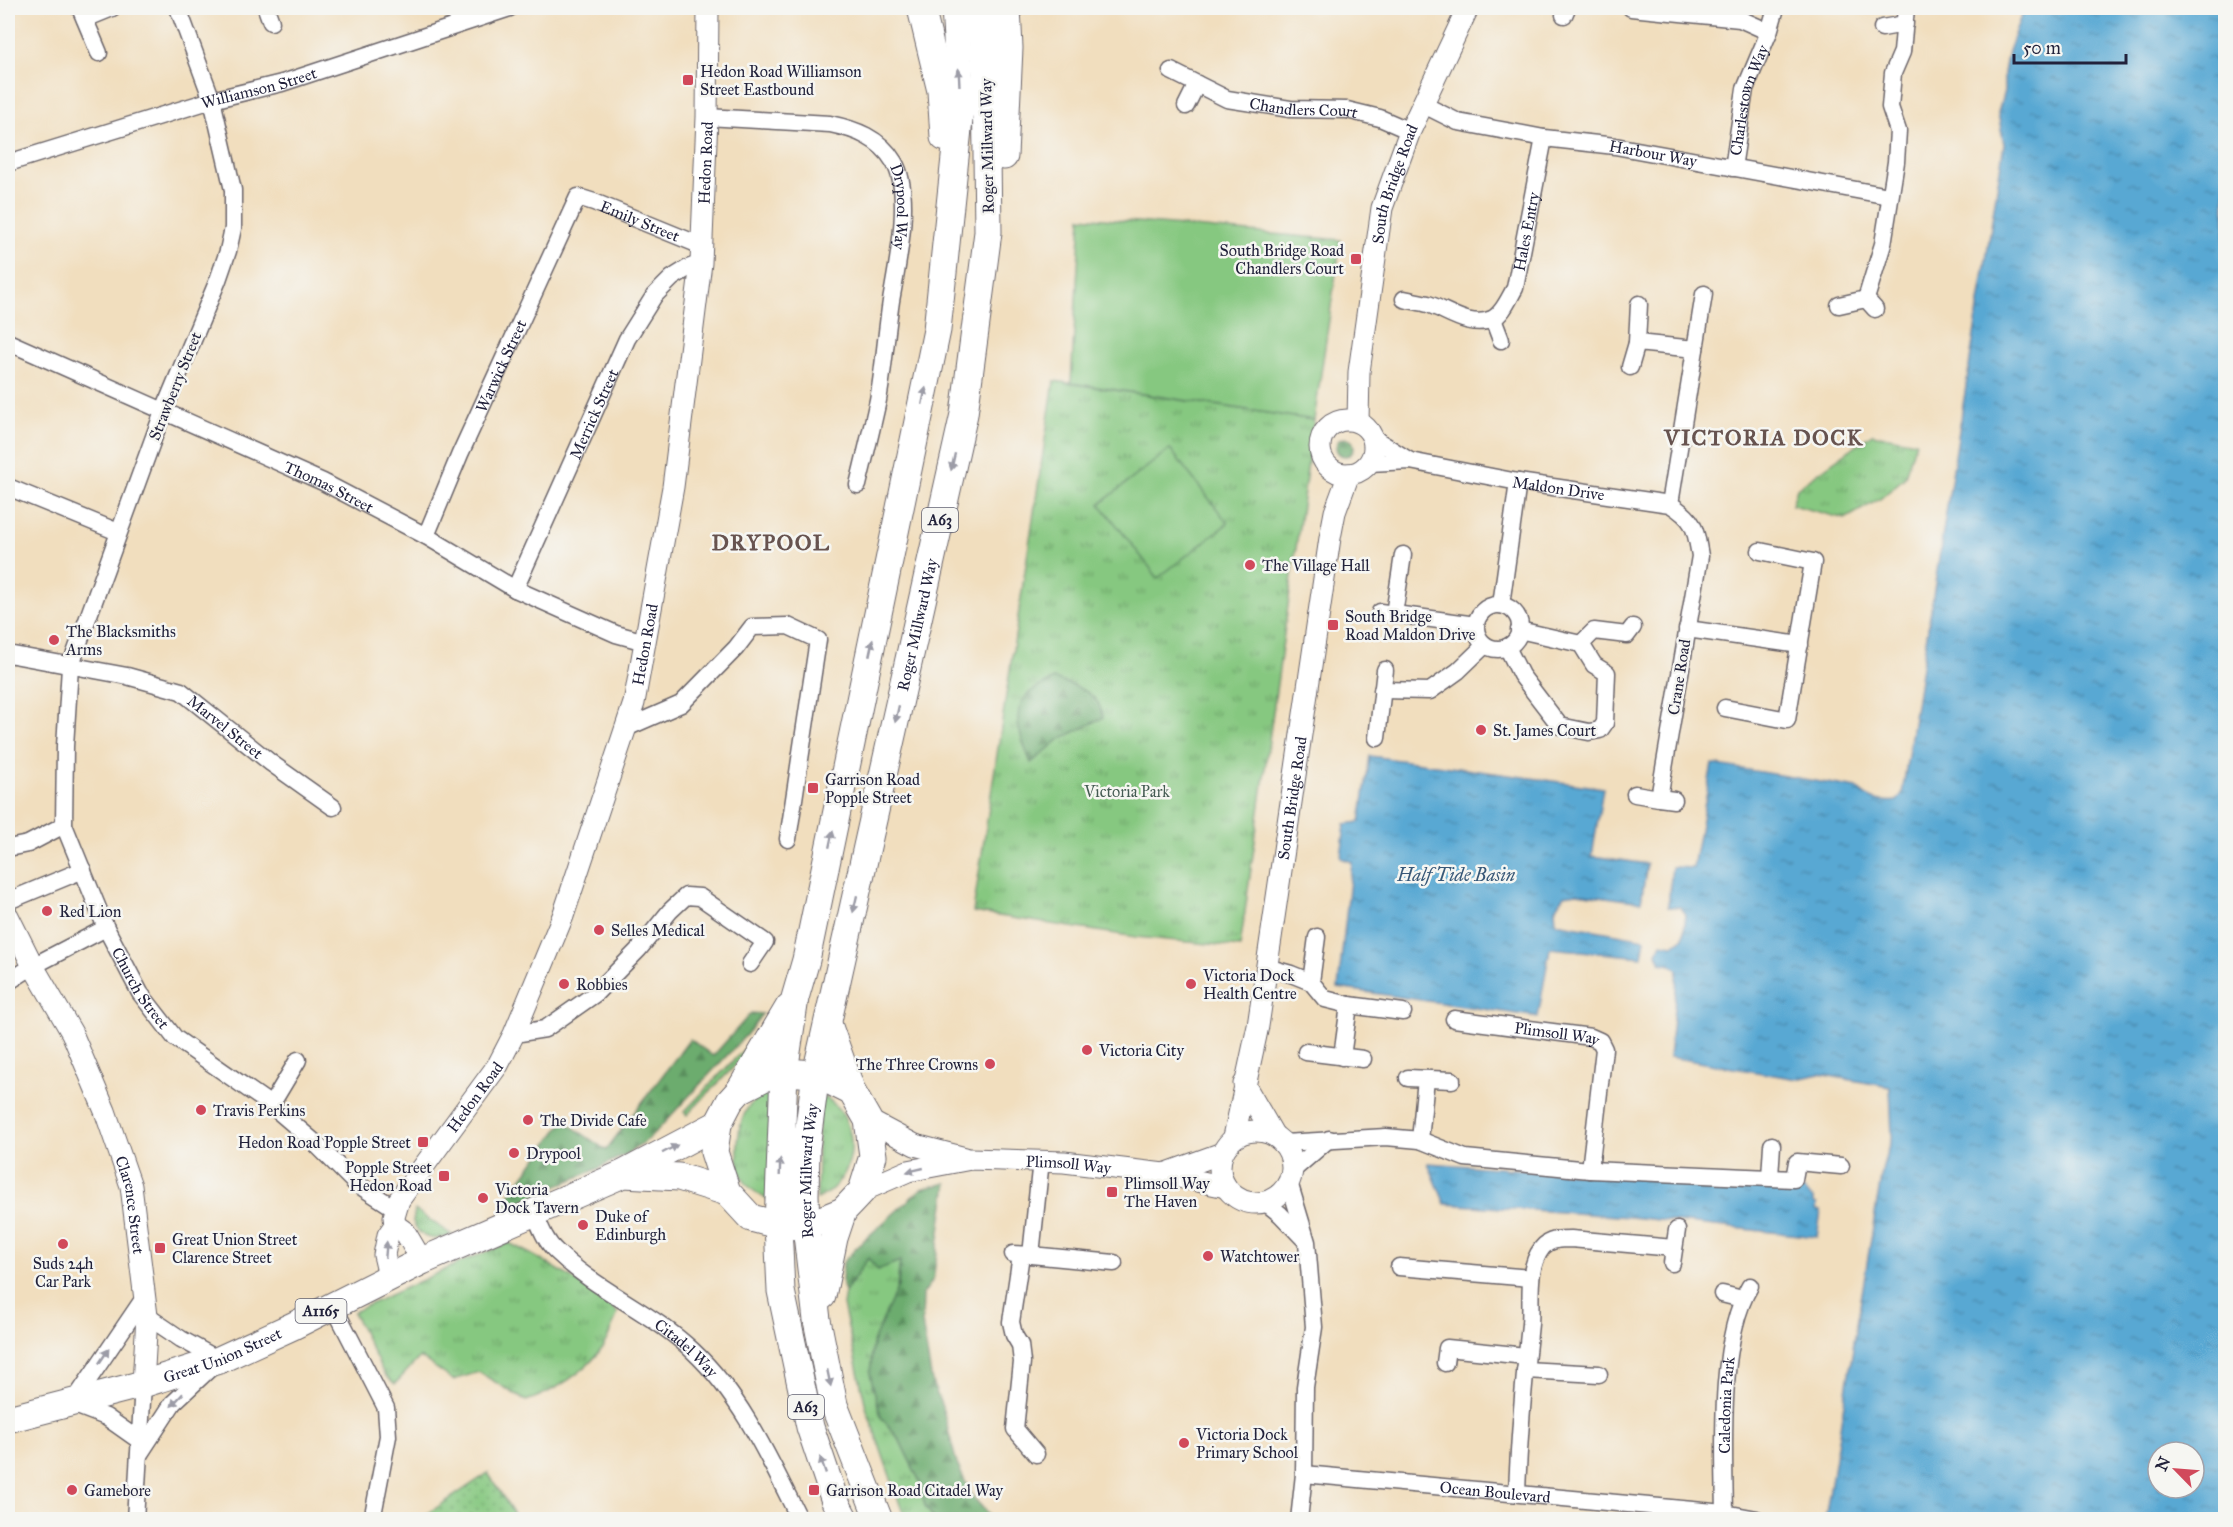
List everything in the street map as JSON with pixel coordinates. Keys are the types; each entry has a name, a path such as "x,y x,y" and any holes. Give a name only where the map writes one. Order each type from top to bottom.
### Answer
{"main road":[{"name":"A63","path":"921,8 940,91 949,219"},
{"name":"Roger Millward Way","path":"845,1520 835,1501 810,1427 781,1291 778,1225 784,1072 795,998 806,960 937,330 960,100 955,8"},
{"name":"Roger Millward Way","path":"879,1520 834,1405 817,1320 806,1226 806,1148 816,1074 964,414 988,232 986,76 981,8"},
{"name":"A63","path":"964,414 1001,217 1009,48 1007,8"},
{"name":"Roger Millward Way","path":"718,1124 795,998"},
{"path":"718,1124 714,1152 727,1192 751,1218 778,1225 806,1226 843,1211 862,1191 873,1156 868,1120 852,1092 828,1024"},
{"path":"740,1090 767,1076 784,1072 816,1074 852,1092"},
{"name":"Great Union Street","path":"8,1419 72,1404 219,1360 293,1326 422,1260 623,1174 718,1124"},
{"name":"Great Union Street","path":"623,1174 679,1177 727,1192"},
{"name":"Roger Millward Way","path":"817,1320 834,1238 843,1211"},
{"name":"Roger Millward Way","path":"751,1218 781,1291"}],"street":[{"path":"99,53 83,13 112,8"},
{"name":"Strawberry Street","path":"70,667 163,412 216,286 233,228 233,190 212,100 178,8"},
{"name":"Williamson Street","path":"8,163 212,100 282,83 375,53 457,15 510,8"},
{"name":"Hedon Road","path":"389,1276 384,1255 388,1235 403,1192 498,1065 514,1034 563,916 634,703 673,487 701,255 707,117 708,8"},
{"name":"South Bridge Road","path":"1356,427 1359,372 1382,208 1410,131 1468,8"},
{"name":"Charlestown Way","path":"1632,8 1740,19 1769,32"},
{"name":"Charlestown Way","path":"1733,168 1745,89 1769,32 1776,8"},
{"path":"1882,28 1906,16"},
{"path":"1839,305 1871,304 1896,162 1898,130 1890,107 1893,73 1902,52 1906,16"},
{"name":"Chandlers Court","path":"1171,71 1227,99 1290,109 1347,110 1380,117 1410,131"},
{"path":"1186,106 1197,84"},
{"name":"Harbour Way","path":"1422,104 1458,122 1544,138 1615,147 1889,196"},
{"name":"Drypool Way","path":"707,117 830,124 845,127 874,140 895,162 902,194 901,240 878,399 858,484"},
{"name":"Hales Entry","path":"1493,319 1506,305 1515,288 1544,138"},
{"name":"Emily Street","path":"578,197 594,202 701,255"},
{"name":"Warwick Street","path":"426,536 460,454 578,197"},
{"name":"Merrick Street","path":"515,589 627,339 654,296 701,255"},
{"path":"1670,504 1704,294"},
{"path":"1404,299 1430,305 1460,319 1481,321 1493,319 1501,340"},
{"path":"1630,367 1637,343 1639,304"},
{"name":"Thomas Street","path":"8,342 323,482 426,536 515,589 616,634 645,642"},
{"path":"1637,343 1695,349"},
{"path":"1330,427 1356,427 1374,446 1369,463 1364,468 1340,471 1322,456 1321,442 1330,427"},
{"name":"Maldon Drive","path":"1356,427 1410,461"},
{"name":"Maldon Drive","path":"1369,463 1410,461 1518,482 1670,504"},
{"name":"South Bridge Road","path":"1228,1145 1258,1026 1340,471"},
{"path":"1501,605 1518,482"},
{"path":"8,487 118,532"},
{"name":"Crane Road","path":"1635,794 1667,799 1687,629 1700,556 1696,531 1686,515 1670,504"},
{"path":"1725,708 1787,720 1813,562 1760,551"},
{"path":"1403,555 1387,613 1476,625"},
{"path":"1501,605 1515,614 1519,630 1516,639 1507,647 1497,649 1485,645 1479,637 1476,625 1481,613 1487,608 1501,605"},
{"path":"626,728 681,704 736,648 752,627 788,626 818,640 788,839"},
{"path":"1581,644 1594,632 1627,635 1633,627"},
{"path":"1687,629 1800,645"},
{"path":"1507,647 1521,675 1560,726 1589,732 1600,730 1605,723 1607,673 1594,665 1581,644 1519,630"},
{"path":"1382,690 1430,691 1458,671 1485,645"},
{"name":"Marvel Street","path":"8,654 127,676 181,691 271,763 333,807"},
{"name":"Church Street","path":"70,667 64,746 64,825 106,928 140,993 175,1038 271,1106 312,1140 354,1182 395,1217"},
{"path":"1377,738 1385,670"},
{"path":"8,848 28,844 64,825"},
{"path":"8,901 83,870"},
{"path":"514,1034 545,1029 595,994 686,896 700,897 765,942 750,964"},
{"name":"Clarence Street","path":"8,916 33,966 72,1033 105,1111 130,1186 146,1295 147,1317 135,1520"},
{"path":"8,982 33,966 106,928"},
{"path":"1311,982 1317,937"},
{"path":"1266,968 1311,982 1325,999 1349,1005 1403,1012"},
{"path":"1342,1057 1349,1005"},
{"name":"Plimsoll Way","path":"1454,1019 1591,1037 1599,1041 1604,1049 1590,1170"},
{"path":"1306,1052 1362,1059"},
{"path":"271,1106 298,1060"},
{"path":"1408,1078 1452,1080"},
{"path":"1420,1140 1426,1079"},
{"path":"1244,1084 1292,1161 1291,1177 1306,1242 1314,1327 1305,1387 1304,1473 1299,1520"},
{"name":"Plimsoll Way","path":"868,1120 915,1145 971,1160"},
{"path":"1329,1139 1291,1177 1275,1198 1265,1202 1243,1201 1233,1195 1221,1176 1220,1164 1228,1145 1253,1130 1278,1139 1386,1137 1420,1140 1465,1158 1590,1170 1794,1179 1797,1162 1841,1166"},
{"name":"Plimsoll Way","path":"1164,1174 1228,1145"},
{"path":"1770,1177 1772,1145"},
{"name":"Plimsoll Way","path":"862,1191 908,1171 971,1160 1041,1160 1164,1174 1226,1187"},
{"path":"1036,1454 1015,1429 1022,1362 1020,1345 1014,1335 1011,1322 1041,1160"},
{"path":"1265,1202 1280,1214 1306,1242"},
{"name":"Citadel Way","path":"534,1212 543,1233 556,1251 654,1320 693,1351 723,1386 754,1429 800,1520"},
{"path":"395,1217 422,1260"},
{"path":"1517,1493 1531,1278 1536,1259 1544,1246 1556,1239 1673,1256 1677,1230"},
{"path":"1022,1255 1114,1263"},
{"path":"1399,1268 1531,1278"},
{"name":"Caledonia Park","path":"1722,1294 1746,1292 1730,1348 1725,1413 1725,1513"},
{"path":"146,1295 72,1404 106,1418 139,1448 173,1402 219,1360 181,1340 147,1317"},
{"path":"333,1305 386,1408 388,1436 372,1520"},
{"path":"1445,1363 1447,1348 1599,1374"},
{"name":"Ocean Boulevard","path":"1304,1473 1725,1513 1757,1519"}],"green space":[{"path":"1081,217 1341,240 1314,420 1071,383"},
{"name":"Victoria Park","path":"1054,381 1314,420 1240,947 1136,937 973,912"},
{"path":"1872,434 1916,442 1904,478 1880,499 1845,519 1792,505 1797,488"},
{"path":"1341,438 1349,438 1354,443 1352,454 1341,456 1336,451 1336,443"},
{"path":"1170,449 1228,523 1158,578 1100,504"},
{"path":"1054,679 1090,694 1099,705 1103,718 1060,739 1031,763 1019,727 1019,709 1029,693"},
{"path":"751,1013 762,1014 747,1034 651,1137 630,1152 597,1169 510,1206 504,1202 564,1121 606,1150 690,1039 713,1056"},
{"path":"752,1041 756,1044 687,1115 684,1112"},
{"path":"767,1092 775,1092 768,1200 745,1182 740,1173 738,1156 740,1129 744,1115 753,1102"},
{"path":"819,1094 831,1101 847,1122 851,1148 844,1174 832,1189 817,1199"},
{"path":"947,1183 933,1280 923,1294 922,1323 932,1382 942,1407 957,1464 971,1494 992,1519 934,1519 925,1506 920,1482 899,1439 881,1417 870,1374 873,1342 898,1286 900,1261 878,1270 868,1258 845,1292 842,1283 843,1262 863,1241 921,1189"},
{"path":"415,1210 452,1235 434,1239 424,1236 413,1222"},
{"path":"509,1243 566,1274 593,1292 618,1313 607,1340 595,1357 568,1380 547,1393 526,1401 479,1372 453,1380 420,1357 395,1384 384,1374 353,1312 466,1260"},
{"path":"868,1258 900,1261 881,1417 899,1439 920,1482 925,1506 934,1519 905,1519 866,1407 843,1305 845,1292"},
{"path":"488,1473 517,1519 420,1519"}],"water":[{"path":"2024,8 2225,8 2225,1519 1825,1519 1883,1166 1892,1136 1890,1087 1819,1074 1797,1079 1669,1057 1678,970 1671,965 1661,963 1657,953 1662,943 1673,945 1683,938 1686,914 1680,907 1668,907 1672,867 1693,868 1712,764 1857,788 1870,798 1885,802 1897,801 1902,794 2004,144 1998,113 2004,91 2008,51"},
{"name":"Half Tide Basin","path":"1370,756 1603,788 1592,856 1647,864 1641,902 1577,893 1564,895 1555,909 1556,923 1645,939 1642,957 1550,948 1538,1017 1338,988 1352,862 1341,858 1345,824 1360,822"},
{"path":"1428,1163 1803,1190 1813,1198 1813,1203 1817,1204 1816,1210 1821,1211 1817,1237 1630,1217 1445,1204"}],"place":[{"name":"Hedon Road Williamson Street Eastbound","path":"688,80"},
{"name":"South Bridge Road Chandlers Court","path":"1356,259"},
{"name":"The Village Hall","path":"1250,565"},
{"name":"South Bridge Road Maldon Drive","path":"1333,625"},
{"name":"The Blacksmiths Arms","path":"54,640"},
{"name":"St. James Court","path":"1481,730"},
{"name":"Garrison Road Popple Street","path":"813,788"},
{"name":"Red Lion","path":"47,911"},
{"name":"Selles Medical","path":"599,930"},
{"name":"Robbies","path":"564,984"},
{"name":"Victoria Dock Health Centre","path":"1191,984"},
{"name":"Victoria City","path":"1087,1050"},
{"name":"The Three Crowns","path":"990,1064"},
{"name":"Travis Perkins","path":"201,1110"},
{"name":"The Divide Cafe","path":"528,1120"},
{"name":"Hedon Road Popple Street","path":"423,1142"},
{"name":"Drypool","path":"514,1153"},
{"name":"Popple Street Hedon Road","path":"444,1176"},
{"name":"Plimsoll Way The Haven","path":"1112,1192"},
{"name":"Victoria Dock Tavern","path":"483,1198"},
{"name":"Duke of Edinburgh","path":"583,1225"},
{"name":"Suds 24h Car Park","path":"63,1244"},
{"name":"Great Union Street Clarence Street","path":"160,1248"},
{"name":"Watchtower","path":"1208,1256"},
{"name":"Victoria Dock Primary School","path":"1184,1443"},
{"name":"Gamebore","path":"72,1490"},
{"name":"Garrison Road Citadel Way","path":"814,1490"}],"district":[{"name":"VICTORIA DOCK","path":"1764,437"},
{"name":"DRYPOOL","path":"771,542"}]}
